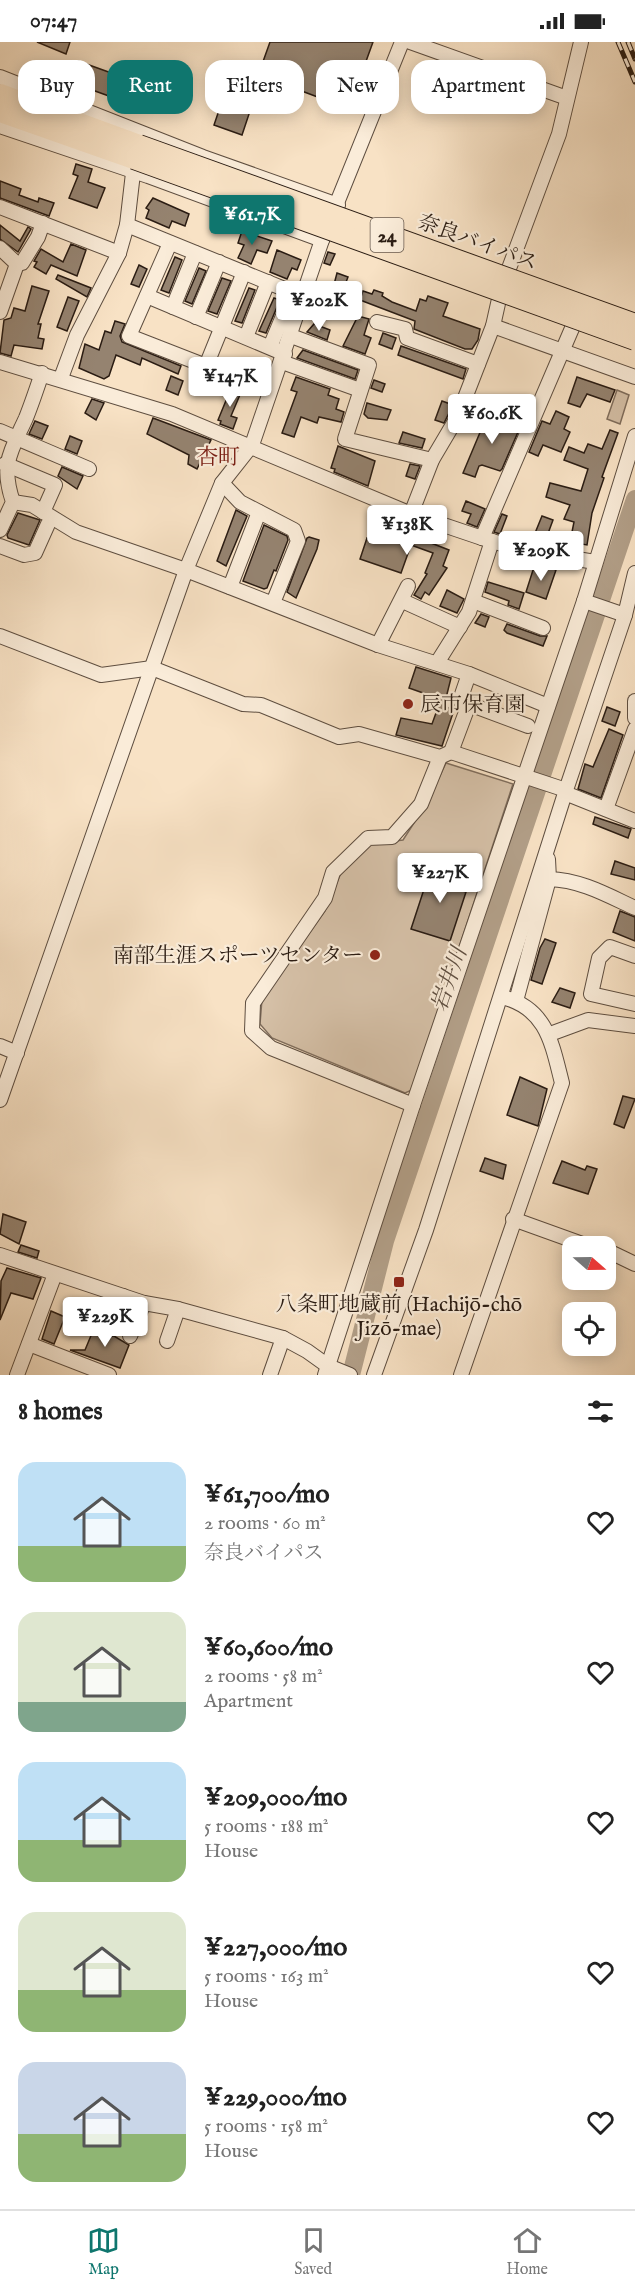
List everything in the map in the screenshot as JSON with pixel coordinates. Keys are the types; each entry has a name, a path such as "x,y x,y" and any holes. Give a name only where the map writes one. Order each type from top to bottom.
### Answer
{"highway":[{"name":"奈良バイパス","path":"0,94 135,159 635,324"},
{"name":"奈良バイパス","path":"0,112 635,340"}],"street":[{"path":"270,347 299,295 338,205 402,42"},
{"path":"410,42 567,98"},
{"path":"411,514 432,460 458,416 494,326 501,290 559,134 581,42"},
{"path":"0,77 202,157 338,205"},
{"path":"0,126 135,159 147,176 501,290 635,340"},
{"path":"61,378 77,335 119,253 127,225 135,159"},
{"path":"0,207 119,253"},
{"path":"0,312 18,264 22,263 31,249 43,223"},
{"path":"127,225 299,295"},
{"path":"170,243 129,336 206,366 244,272"},
{"path":"0,248 18,264"},
{"path":"173,307 195,253"},
{"path":"196,317 219,262"},
{"path":"246,337 268,282"},
{"path":"0,1100 186,570 222,483 252,445 291,336 299,295"},
{"path":"147,296 270,347 284,358 360,390"},
{"path":"437,663 460,627 473,601 487,539 561,348 576,319"},
{"path":"377,322 405,329 407,338 478,364"},
{"path":"494,326 561,348 635,377"},
{"path":"291,336 369,364 345,439 432,460"},
{"path":"0,362 61,378 172,414 252,445 411,514 562,562 577,559 595,562"},
{"path":"0,530 13,502 7,487 4,460 26,418 42,373"},
{"path":"0,431 89,469"},
{"path":"329,1370 413,1105 527,778 548,706 586,602 595,562 635,436"},
{"path":"0,546 24,555 35,553 55,485 4,460"},
{"path":"222,483 240,502 294,530 298,541 273,603"},
{"path":"13,502 32,505 46,518 76,532 186,570 378,645 470,674 548,706"},
{"path":"230,587 259,512"},
{"path":"509,999 564,791 634,581"},
{"path":"378,645 408,586"},
{"path":"473,601 543,628"},
{"path":"586,602 622,614"},
{"path":"407,603 460,627"},
{"path":"0,636 101,675 152,668 243,704 261,705 339,737 359,734 446,754 564,791 635,821"},
{"path":"470,674 460,700 528,726"},
{"path":"635,701 635,718"},
{"path":"413,1105 271,1048 252,1031 253,1003 325,897 333,872 368,838 392,837 421,804 469,704"},
{"path":"606,809 635,729"},
{"path":"374,1375 509,999 549,879 548,848"},
{"path":"549,879 569,880 586,885 635,908"},
{"path":"635,956 610,947 599,958 591,994 635,1004"},
{"path":"460,1375 562,1083 550,1034 538,1019 509,999"},
{"path":"550,1034 588,1020 635,1026"},
{"path":"0,1046 17,1053"},
{"path":"513,1220 562,1237"},
{"path":"0,1255 144,1303 178,1309 283,1338 308,1351 329,1370 350,1375"},
{"path":"616,1255 635,1264"},
{"path":"17,1375 55,1274"},
{"path":"110,1328 123,1296"},
{"path":"130,1336 144,1303"},
{"path":"167,1341 178,1309"},
{"path":"270,1375 283,1338"},
{"path":"29,1344 109,1375"}],"shaded area":[{"path":"617,390 629,395 620,424 607,419"},
{"name":"南部生涯スポーツセンター","path":"446,763 513,784 412,1090 405,1093 272,1038 260,1024 262,999 325,911 341,873 368,844 403,840 427,803"}],"building":[{"path":"37,42 70,42 66,54"},
{"path":"270,42 373,42 366,60 316,60 316,96 304,92 304,60 264,60"},
{"path":"95,67 107,71 107,95 95,91"},
{"path":"218,114 249,114 242,135 214,125"},
{"path":"76,164 92,169 88,182 105,188 97,208 69,198 78,176 73,174"},
{"path":"0,181 21,189 19,195 38,202 39,198 54,203 49,216 0,198"},
{"path":"153,198 189,214 185,226 172,221 169,228 146,218 149,210 146,208"},
{"path":"0,225 20,241 28,227 31,229 18,252 0,239"},
{"path":"242,231 272,241 267,253 257,250 251,264 238,258 244,245 238,243"},
{"path":"71,244 86,250 77,276 51,265 46,274 34,267 37,262 34,261 41,249 63,262"},
{"path":"277,250 301,260 297,270 292,268 287,279 270,272"},
{"path":"328,252 335,254 330,265 324,263"},
{"path":"175,257 182,260 169,293 161,290"},
{"path":"139,265 147,269 139,287 131,284"},
{"path":"199,268 206,271 192,304 185,301"},
{"path":"337,273 348,277 341,295 332,292"},
{"path":"58,275 91,288 87,297 56,279"},
{"path":"222,278 231,281 217,314 208,311"},
{"path":"32,286 49,291 38,324 41,324 38,338 44,339 42,349 14,345 11,356 0,353 4,320 11,318 14,308 25,311"},
{"path":"249,288 255,290 242,323 235,321"},
{"path":"374,290 383,293 382,296 392,302 416,311 420,299 426,301 428,296 448,303 443,316 480,329 478,340 472,349 465,349 414,329 415,321 360,300 363,291 372,294"},
{"path":"68,297 79,301 67,331 57,327"},
{"path":"274,298 280,300 266,333 259,331"},
{"path":"358,316 369,319 364,335 371,338 365,354 343,346"},
{"path":"115,321 125,324 120,336 122,342 181,366 178,374 142,358 140,365 116,355 109,376 104,379 79,368 85,344 99,350 105,331 111,333"},
{"path":"314,324 330,330 327,340 307,332"},
{"path":"383,333 396,338 392,349 379,344"},
{"path":"401,346 466,369 463,379 398,355"},
{"path":"303,350 358,370 355,379 297,358"},
{"path":"248,368 260,372 251,393 240,388"},
{"path":"171,376 183,381 178,395 166,390"},
{"path":"296,377 330,389 328,395 339,399 336,409 344,412 341,422 319,417 317,423 301,417 294,437 282,433 297,392 291,390"},
{"path":"577,377 615,390 610,402 587,394 580,407 568,403"},
{"path":"374,380 385,384 382,392 371,388"},
{"path":"232,386 242,390 231,416 237,418 233,429 220,424 221,421 218,420"},
{"path":"92,399 104,403 96,420 85,413"},
{"path":"442,401 453,405 444,423 435,420"},
{"path":"367,403 391,410 387,420 368,418 364,414"},
{"path":"498,409 505,412 501,422 518,432 502,469 500,471 482,465 479,466 475,477 463,473 489,411 495,414"},
{"path":"556,411 569,417 564,429 570,432 561,452 543,445 538,456 529,452 542,421 550,424"},
{"path":"153,418 211,440 197,469 188,464 189,455 147,434"},
{"path":"35,421 48,426 42,439 29,434"},
{"path":"610,430 618,433 592,513 587,545 570,542 574,522 564,519 570,505 546,497 550,483 581,491 588,469 564,460 569,447 584,453 588,444 602,449"},
{"path":"403,432 425,439 422,448 399,443"},
{"path":"70,436 82,441 77,454 65,449"},
{"path":"338,446 375,461 368,486 334,472 335,469 331,468"},
{"path":"410,464 420,466 415,479 406,476"},
{"path":"62,467 83,476 77,489 58,476"},
{"path":"466,501 485,509 477,527 467,523 471,514 462,511"},
{"path":"236,510 247,516 226,566 217,561"},
{"path":"18,513 40,520 29,545 8,538 7,535"},
{"path":"502,514 507,516 500,534 494,532"},
{"path":"542,516 553,520 543,547 531,543"},
{"path":"264,525 287,536 288,540 276,571 274,570 267,588 264,589 243,581"},
{"path":"417,526 431,530 426,541 449,550 443,566 447,568 429,595 425,592 421,599 414,595 427,574 425,573 433,553 411,545 401,573 360,559 367,538 383,543 388,530 412,540"},
{"path":"309,537 319,540 296,598 287,592"},
{"path":"511,556 528,561 526,569 516,566 515,569 507,567"},
{"path":"534,567 546,571 548,567 556,570 546,599 526,592"},
{"path":"488,582 524,593 519,609 508,605 509,601 485,592"},
{"path":"447,590 464,599 457,613 440,606"},
{"path":"481,614 489,617 485,627 475,623"},
{"path":"507,624 540,636 547,636 543,646 507,633 504,630"},
{"path":"416,667 451,678 444,706 454,710 442,746 396,735 401,718 432,724 436,713 429,698 425,697 426,694 409,688"},
{"path":"607,707 620,712 615,726 602,721"},
{"path":"609,729 623,735 601,798 578,789 585,764 593,767"},
{"path":"595,817 631,829 628,838 593,824"},
{"path":"615,861 635,868 635,880 611,874"},
{"path":"438,864 464,872 459,890 466,892 450,941 411,929 428,877 433,879"},
{"path":"620,911 635,917 635,941 613,932"},
{"path":"545,939 556,943 542,984 531,980 540,948"},
{"path":"560,988 575,993 570,1008 552,1002"},
{"path":"520,1077 547,1089 538,1126 507,1115"},
{"path":"623,1096 635,1099 624,1128 614,1124"},
{"path":"485,1158 506,1165 503,1179 480,1171"},
{"path":"562,1161 585,1170 587,1166 597,1169 588,1194 553,1183"},
{"path":"3,1214 26,1222 19,1244 0,1234"},
{"path":"21,1245 39,1251 37,1258 18,1252"},
{"path":"7,1268 41,1278 33,1299 11,1293 0,1320 1,1281"},
{"path":"51,1311 65,1317 54,1344 42,1339"},
{"path":"95,1326 101,1329 106,1336 114,1336 129,1345 120,1368 70,1350 85,1350"}],"waterway":[{"name":"岩井川","path":"351,1375 385,1241 635,499"}],"railway":[{"path":"618,42 635,82"},
{"path":"628,42 635,59"}],"place":[{"name":"辰市保育園","path":"408,704"},
{"name":"南部生涯スポーツセンター","path":"375,955"},
{"name":"八条町地蔵前 (Hachijō-chō Jizō-mae)","path":"399,1282"}],"district":[{"name":"杏町","path":"218,456"}]}
